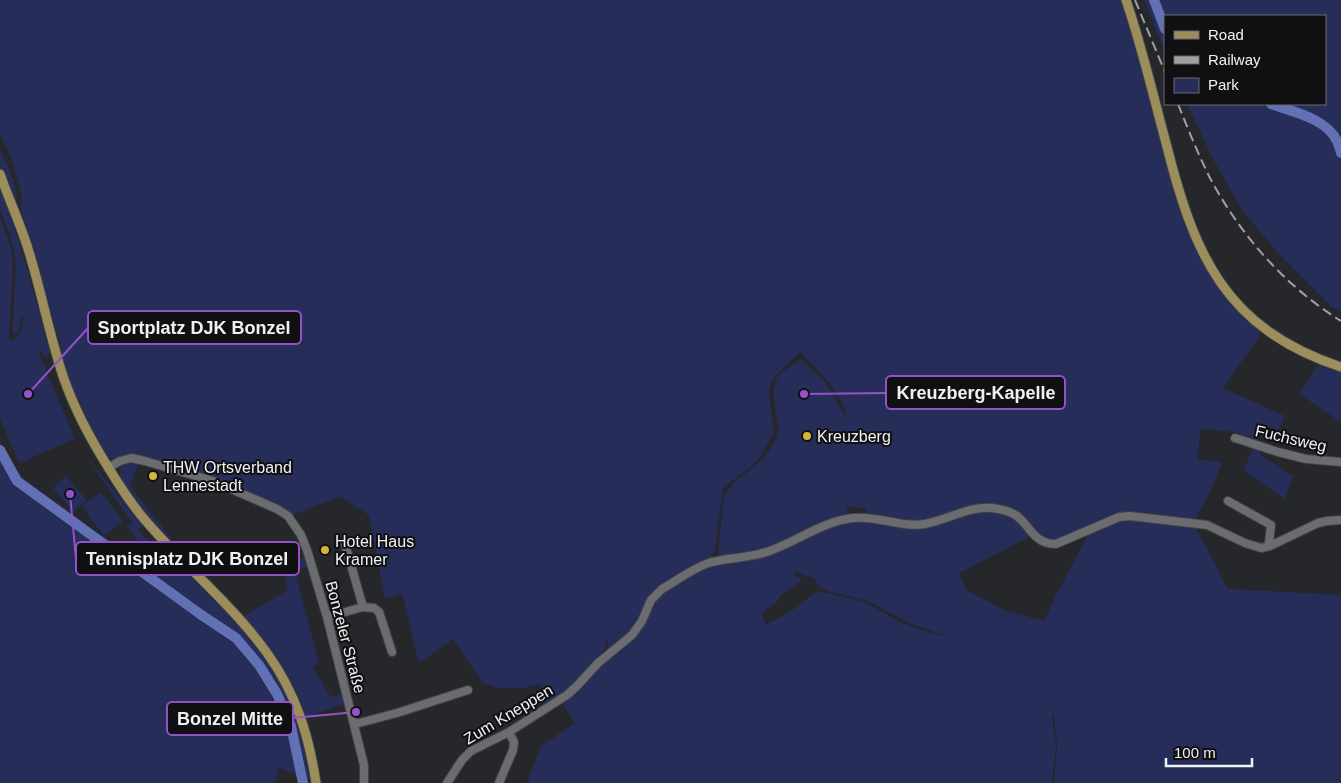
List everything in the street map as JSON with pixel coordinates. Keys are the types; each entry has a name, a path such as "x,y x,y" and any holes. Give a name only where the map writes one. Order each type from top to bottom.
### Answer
{"main road":[{"path":"1126,0 1181,197 1198,244 1210,267 1233,298 1258,324 1289,345 1341,367"},
{"path":"0,174 25,239 65,380 90,435 108,468 145,520 220,598 268,654 283,678 304,726 310,747 316,783"}],"street":[{"name":"Fuchsweg","path":"1235,438 1306,459 1341,462"},
{"name":"Bonzeler Straße","path":"108,468 120,461 131,458 145,461 213,481 277,509 288,516 301,535 307,550 327,617 355,724 364,765 364,783"},
{"path":"1228,501 1271,525 1270,546 1318,523 1341,520"},
{"name":"Zum Kneppen","path":"447,783 462,760 471,751 509,732 567,695 577,686 598,663 632,635 642,621 652,600 662,589 704,565 716,561 764,553 839,520 868,517 902,523 925,524 967,511 989,508 1016,516 1040,540 1056,544 1124,516 1203,524 1254,546 1261,548 1270,546"},
{"path":"345,544 363,607"},
{"path":"327,617 363,607 374,608 379,612 392,652"},
{"path":"355,724 397,713 468,690"},
{"path":"499,783 513,750 514,742 509,732"}],"green space":[{"path":"0,0 1122,0 1155,111 1181,212 1197,254 1234,307 1259,329 1259,337 1223,388 1285,416 1278,430 1260,424 1255,439 1235,432 1201,429 1197,459 1222,462 1210,493 1195,521 1124,514 1067,538 1049,542 1041,538 1016,513 989,506 975,507 975,512 997,511 1018,518 1032,536 959,573 966,590 1004,610 1044,621 1090,531 1123,518 1195,526 1228,589 1341,595 1341,783 1054,783 1057,745 1054,715 1052,716 1056,745 1052,783 527,783 541,746 575,723 559,698 545,706 540,684 525,688 497,688 483,683 453,639 419,663 402,594 385,599 369,515 340,497 292,515 214,477 132,455 114,460 108,457 92,430 68,378 58,336 21,211 22,198 14,166 0,133","holes":["800,352 833,388 847,415 844,414 825,382 801,359 777,377 773,393 778,429 777,436 763,459 735,482 724,495 718,556 723,558 772,548 823,523 846,516 848,512 846,507 848,506 867,509 866,515 919,524 939,519 940,521 919,527 869,520 850,520 824,527 771,553 708,566 684,578 657,597 633,637 592,673 587,673 606,647 604,636 607,638 608,646 605,654 629,635 640,619 648,602 657,591 699,565 713,559 723,489 751,467 760,457 771,438 774,431 769,394 771,383 774,377","795,572 813,578 820,587 828,591 868,601 907,622 942,636 901,623 865,602 817,591 794,609 766,625 762,613 803,579 793,575"]},
{"path":"1144,0 1341,0 1341,312 1332,307 1279,254 1241,209 1212,157 1187,105 1326,105 1326,15 1164,15 1164,50"},
{"path":"0,150 11,175 17,200 15,200 5,177 0,177"},
{"path":"0,190 15,229 50,352 45,358 40,350 39,353 75,439 19,463 0,419 0,218 13,258 9,340 17,338 19,335 24,316 21,316 19,330 13,334 15,255 10,235 0,210"},
{"path":"1318,365 1341,373 1341,422 1299,394"},
{"path":"0,441 23,478 100,534 117,544 146,548 160,557 163,553 153,546 139,543 127,526 133,522 85,455 143,526 138,530 151,543 157,541 253,641 279,679 299,723 310,766 311,780 279,768 275,783 0,783"},
{"path":"1253,446 1262,449 1260,455 1293,476 1285,499 1244,471"},
{"path":"138,463 130,486 171,538 169,540 138,504 120,477 122,465"},
{"path":"66,476 87,500 73,512 53,488"},
{"path":"101,492 123,521 104,536 82,506"},
{"path":"306,556 308,566 295,571 319,664 312,666 331,697 341,694 344,704 307,717 295,688 275,655 244,616 288,590 283,569"}],"waterway":[{"path":"1154,0 1164,26"},
{"path":"1274,105 1317,121 1332,133 1341,153"},
{"path":"0,450 17,481 236,638 259,665 277,694 291,726 303,783"}],"railway":[{"path":"1135,0 1164,70"},
{"path":"1178,105 1210,178 1250,240 1283,276 1301,292 1341,321"}],"place":[{"name":"Sportplatz DJK Bonzel","path":"28,394"},
{"name":"Kreuzberg-Kapelle","path":"804,394"},
{"name":"Kreuzberg","path":"807,436"},
{"name":"THW Ortsverband Lennestadt","path":"153,476"},
{"name":"Tennisplatz DJK Bonzel","path":"70,494"},
{"name":"Hotel Haus Kramer","path":"325,550"},
{"name":"Bonzel Mitte","path":"356,712"}]}
